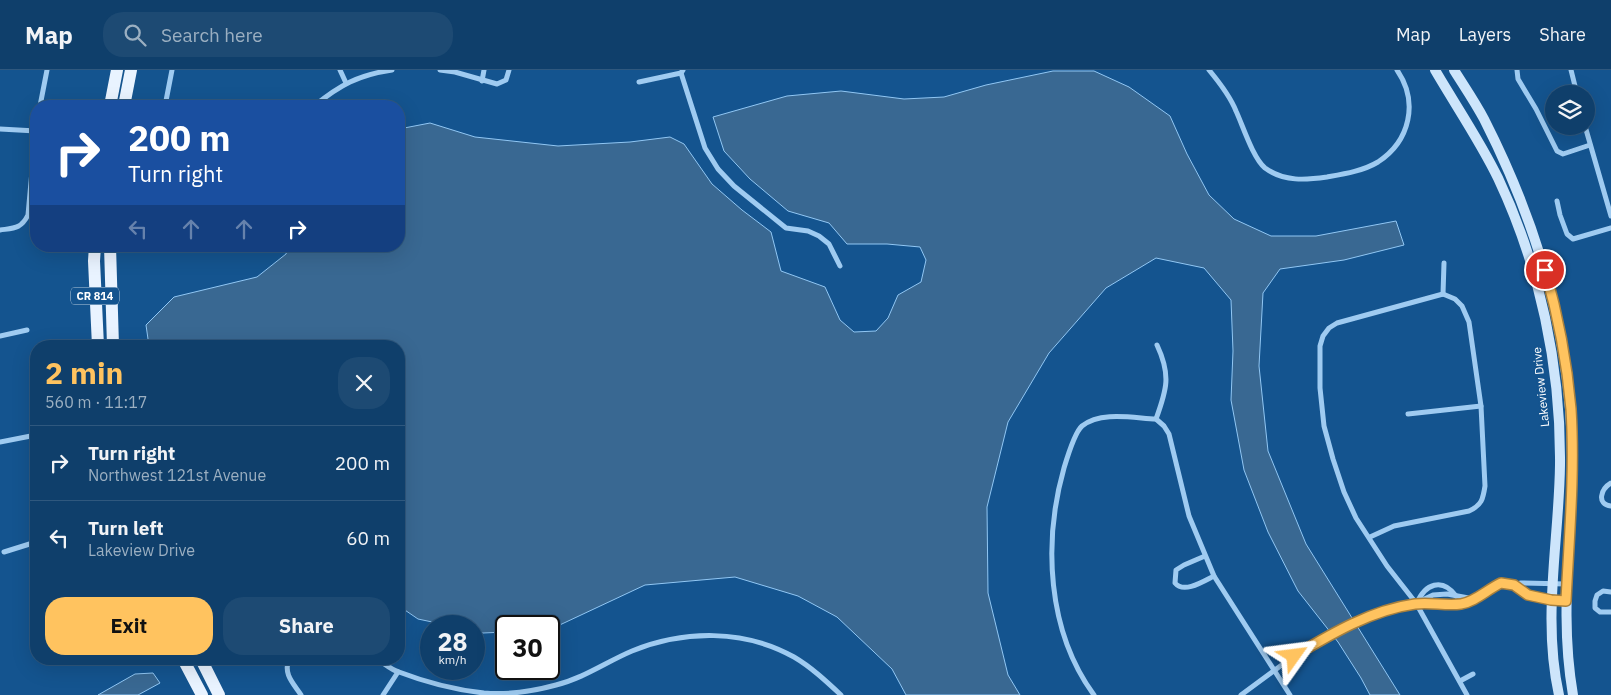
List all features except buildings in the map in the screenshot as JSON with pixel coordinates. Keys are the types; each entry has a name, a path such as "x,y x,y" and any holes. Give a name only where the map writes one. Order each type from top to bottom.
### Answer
{"main road":[{"path":"111,100 117,70"},
{"path":"125,100 131,70"},
{"name":"CR 814","path":"95,252 98,340"},
{"name":"CR 814","path":"110,252 113,340"},
{"path":"186,665 202,695"},
{"path":"204,665 219,695"}],"street":[{"path":"41,100 47,70"},
{"path":"166,100 172,70"},
{"path":"340,70 346,83"},
{"path":"322,100 362,73 392,70"},
{"path":"440,70 455,72 497,84 506,80 508,70"},
{"path":"482,81 484,70"},
{"path":"1209,70 1217,79 1235,108 1247,138 1264,167 1276,174 1292,179 1310,180 1350,173 1377,163 1394,149 1405,134 1409,114 1408,95 1403,78 1397,70"},
{"name":"Lakeview Drive","path":"1435,70 1497,177 1514,214 1528,253 1548,335 1558,406 1560,464 1551,600 1554,664 1559,695"},
{"name":"Lakeview Drive","path":"1454,70 1483,118 1512,181 1536,240 1553,301 1571,409 1572,462 1566,584 1566,638 1573,695"},
{"path":"1517,70 1518,79 1536,109 1556,151 1563,154 1590,145"},
{"path":"1571,70 1575,85"},
{"path":"639,82 682,71 705,148 718,169 734,186 786,228 819,236 829,244 840,266"},
{"path":"0,129 30,129"},
{"path":"1588,135 1611,216"},
{"path":"0,230 16,228 24,223 28,215 30,194"},
{"path":"1558,201 1566,234 1574,239 1611,228"},
{"path":"1443,294 1444,263"},
{"path":"1370,537 1394,526 1469,511 1478,507 1483,498 1485,486 1481,406 1469,322 1462,306 1455,299 1443,294 1337,323 1329,328 1320,346 1320,388 1324,426 1333,459 1344,492 1356,518 1387,566 1416,604 1467,695"},
{"path":"0,336 27,330"},
{"path":"1156,419 1165,390 1166,374 1165,363 1157,345"},
{"path":"1408,414 1481,406"},
{"path":"1094,695 1075,663 1065,638 1056,600 1052,568 1051,535 1056,495 1067,459 1080,428 1090,421 1104,417 1156,419 1164,426 1169,434 1189,516 1214,576 1290,695"},
{"path":"0,442 30,436"},
{"path":"1611,483 1604,489 1601,495 1602,501 1606,505 1611,506"},
{"path":"4,552 30,544"},
{"path":"1205,556 1176,570 1175,583 1185,588 1214,576"},
{"path":"1416,604 1463,604 1501,583 1514,585 1528,595 1566,601"},
{"path":"1514,585 1520,583 1566,584"},
{"path":"1416,604 1420,595 1430,586 1447,587 1456,596"},
{"path":"1611,592 1603,592 1597,595 1595,608 1600,612 1611,612"},
{"path":"1241,695 1294,656 1362,618 1416,604 1433,595 1474,599"},
{"path":"386,665 398,672 485,694 556,685 596,671 631,652 654,644 693,635 725,636 758,642 793,657 822,676 841,695"},
{"path":"287,665 289,676 301,695"},
{"path":"383,695 398,672"},
{"path":"1460,682 1473,674"}],"water":[{"path":"1053,71 1094,71 1129,87 1170,116 1187,154 1209,195 1234,219 1271,236 1316,236 1396,221 1404,245 1344,260 1280,269 1263,293 1259,366 1268,451 1306,544 1400,695 1370,695 1338,642 1298,591 1268,532 1244,470 1231,400 1233,351 1231,300 1204,268 1156,258 1106,288 1049,353 1008,422 987,507 988,593 1008,675 1020,695 906,695 892,669 837,617 798,596 735,577 645,585 560,625 560,615 495,615 495,632 485,633 485,615 420,615 420,619 418,619 405,610 405,340 148,340 146,325 174,297 257,277 287,252 405,252 405,128 430,123 475,137 558,146 630,142 670,137 684,144 712,184 771,232 781,271 825,287 840,320 854,332 876,331 888,318 898,295 921,282 926,260 920,247 887,244 847,244 829,223 788,211 750,179 724,151 713,117 787,96 841,91 904,99 944,97 986,85"},
{"path":"153,673 160,683 138,695 98,695 135,674"}],"route":[{"path":"1294,656 1362,618 1416,604 1463,604 1501,583 1514,585 1528,595 1566,601 1572,462 1571,409 1561,340 1545,270"}]}
